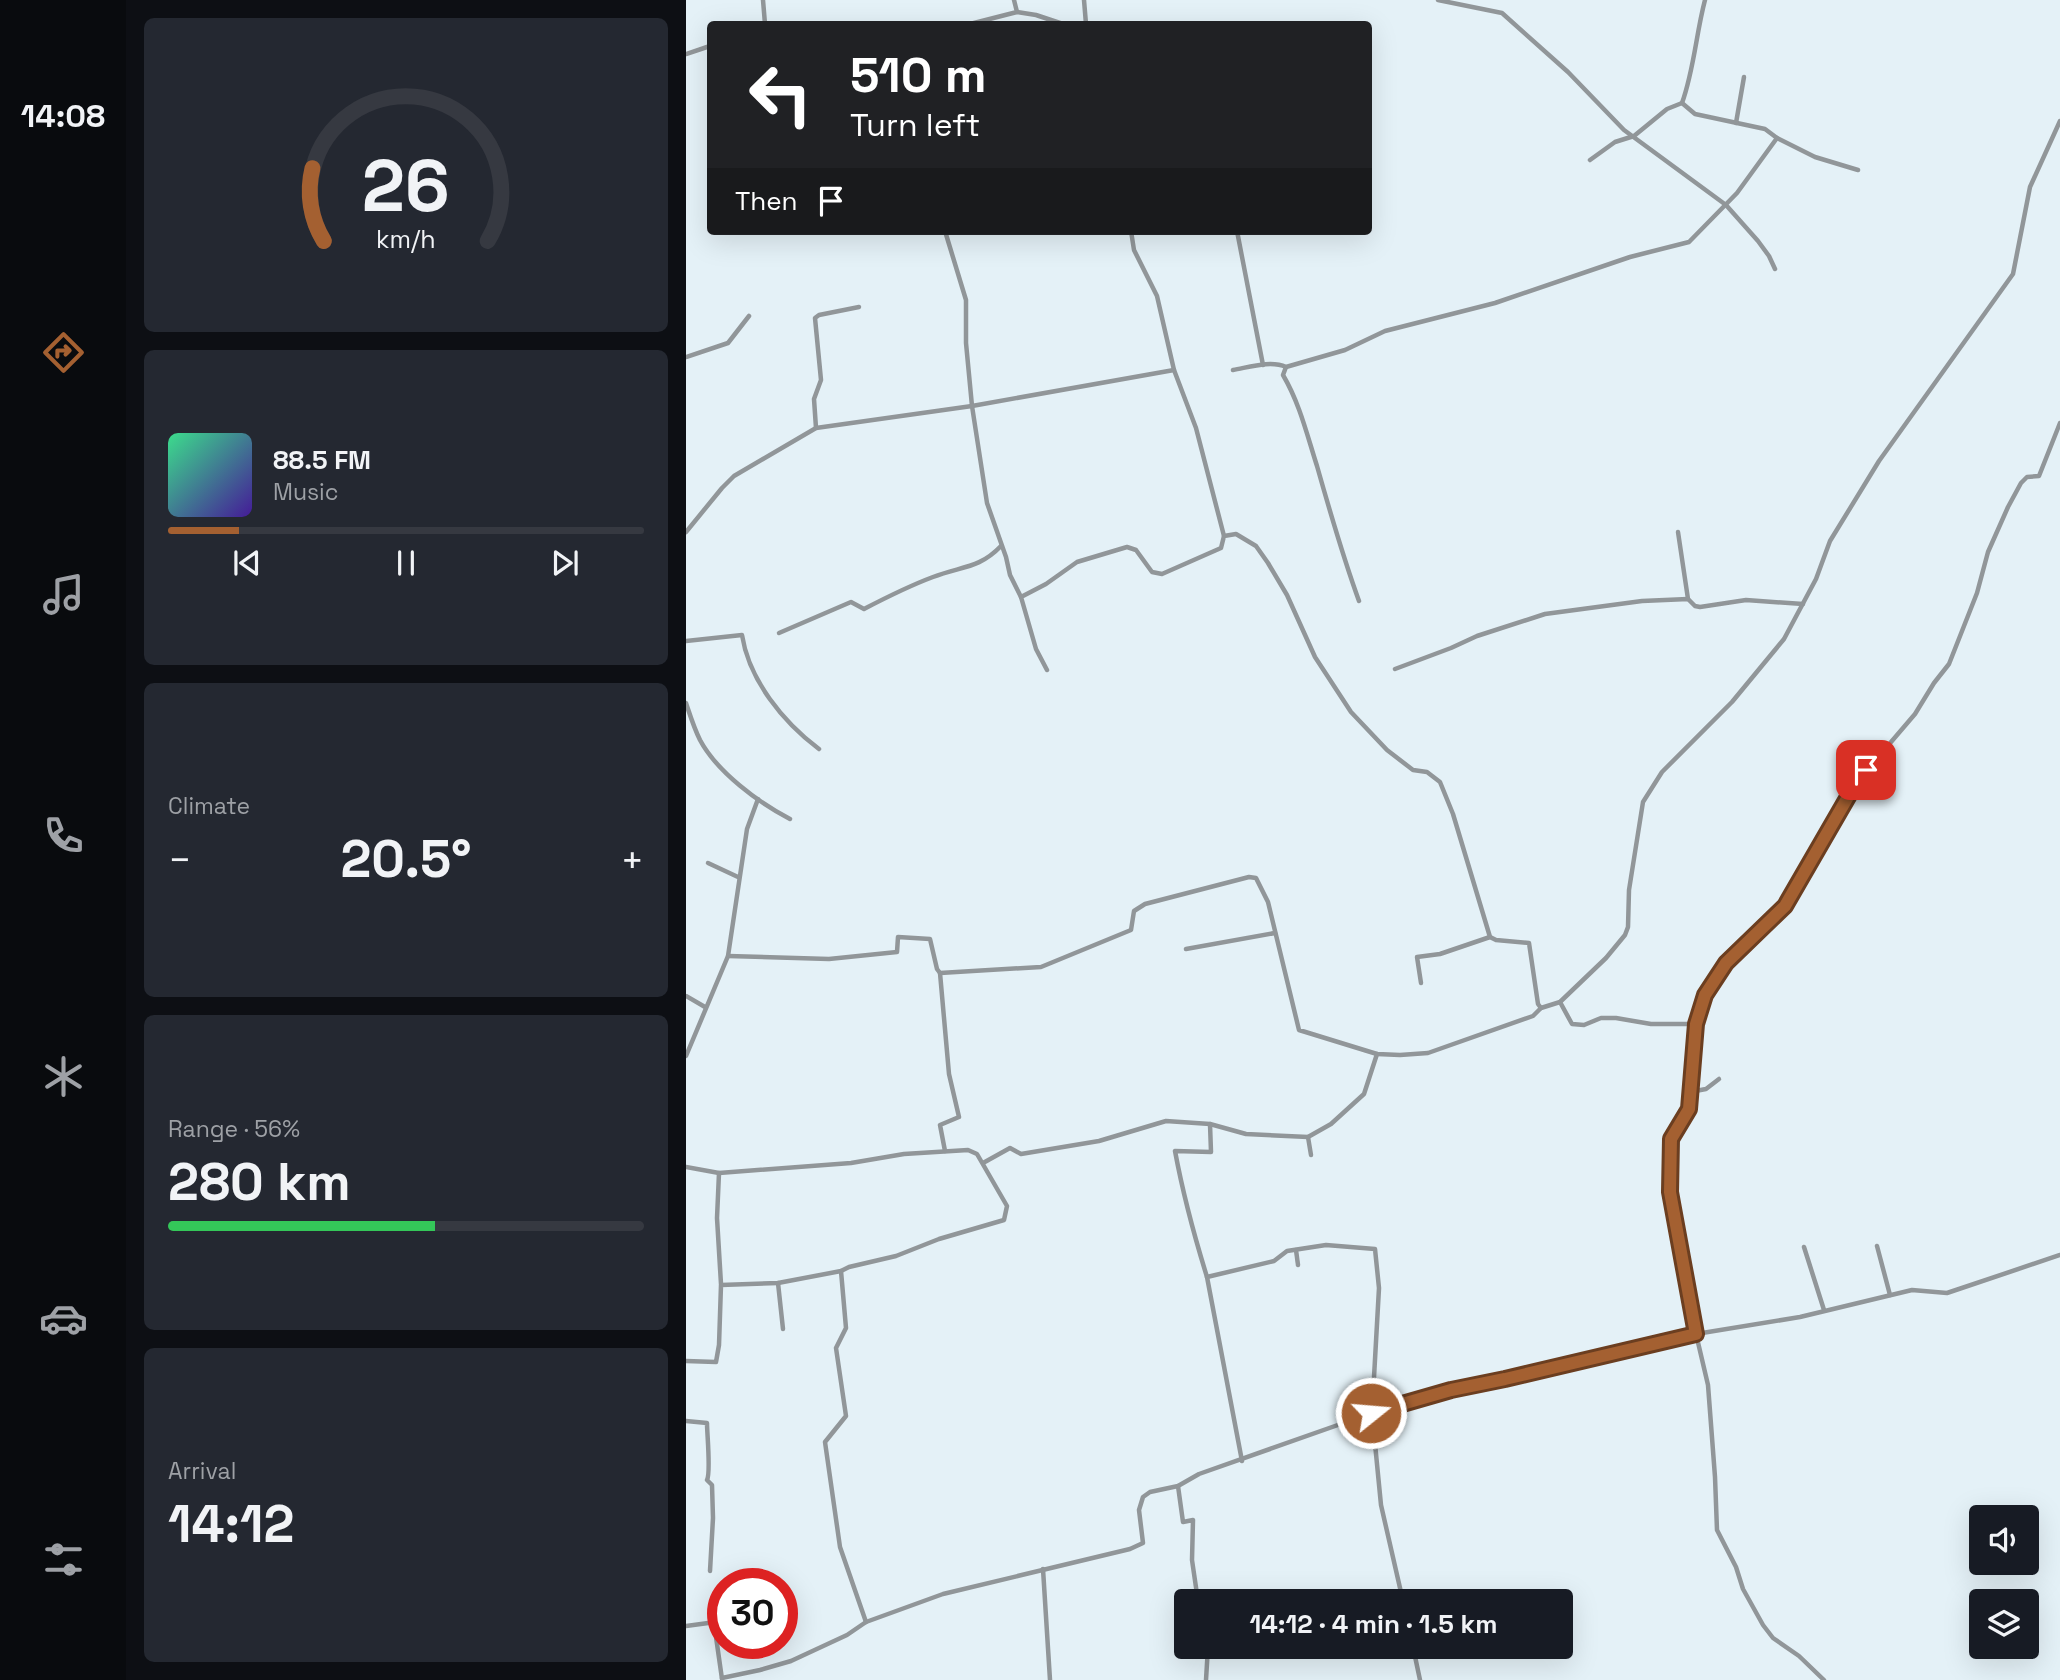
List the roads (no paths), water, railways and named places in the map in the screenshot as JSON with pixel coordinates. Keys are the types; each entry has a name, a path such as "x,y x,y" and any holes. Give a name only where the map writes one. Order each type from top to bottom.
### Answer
{"street":[{"path":"763,0 765,21"},
{"path":"1014,0 1017,12"},
{"path":"1084,0 1086,21"},
{"path":"1438,0 1502,13 1568,72 1624,130 1726,205 1758,241 1775,270"},
{"path":"1682,103 1705,0"},
{"path":"982,21 1017,12 1054,21"},
{"path":"686,54 707,47"},
{"path":"1736,124 1744,77"},
{"path":"1590,160 1615,142 1634,136 1667,109 1682,103"},
{"path":"1682,103 1695,114 1765,129 1815,157 1858,170"},
{"path":"940,973 1041,967 1131,930 1134,911 1145,904 1248,877 1256,878 1268,902 1299,1030 1377,1054 1428,1054 1533,1016 1541,1008 1560,1002 1606,958 1625,934 1643,802 1662,772 1731,702 1784,639 1804,604 1830,541 1879,461 2013,274 2030,187 2060,121"},
{"path":"1233,370 1279,364 1286,367 1345,350 1385,331 1495,303 1630,257 1689,242 1726,205 1765,158 1777,138"},
{"path":"947,235 966,300 966,343 972,406 987,503 1010,575 1021,597 1036,649 1047,670"},
{"path":"1021,597 1046,584 1077,562 1127,547 1136,550 1152,572 1162,575 1221,548 1224,536 1196,428 1174,370 1157,296 1135,250 1132,235"},
{"path":"1238,235 1263,365"},
{"path":"817,428 814,399 821,380 815,318 859,307"},
{"path":"686,357 728,343 749,316"},
{"path":"1286,367 1283,375 1292,390 1306,428 1340,548 1359,601"},
{"path":"686,532 734,476 817,428 972,406 1174,370"},
{"path":"1824,1680 1799,1656 1773,1638 1763,1625 1743,1590 1736,1567 1717,1530 1708,1385 1670,1192 1671,1139 1689,1109 1696,1024 1705,995 1726,963 1785,906 1856,783 1915,714 1949,664 1977,593 1987,551 2021,483 2026,477 2039,476 2060,423"},
{"path":"1678,532 1688,599 1695,606 1746,600 1804,604"},
{"path":"1224,536 1236,534 1256,546 1287,595 1320,666 1351,712 1387,750 1413,770 1427,772 1440,782 1453,814 1490,937"},
{"path":"779,633 851,602 864,610 894,593 936,576 988,560 1001,546"},
{"path":"1395,669 1477,636 1545,614 1642,601 1688,599"},
{"path":"686,641 742,635 745,656 766,695 806,739 819,749"},
{"path":"686,703 701,741 719,767 773,811 790,819"},
{"path":"686,1056 728,956 747,829 758,799"},
{"path":"708,863 738,877"},
{"path":"1186,949 1275,933"},
{"path":"728,956 829,959 897,952 898,937 930,939 940,973 950,1074 959,1118 940,1125 945,1151"},
{"path":"1421,983 1417,957 1440,954 1490,937 1529,943 1538,1004 1541,1008"},
{"path":"686,996 705,1007"},
{"path":"1560,1002 1573,1024 1584,1025 1601,1018 1651,1024 1696,1024"},
{"path":"983,1163 1010,1148 1021,1154 1099,1141 1166,1121 1210,1124 1245,1134 1308,1137 1331,1124 1364,1094 1377,1054"},
{"path":"1690,1092 1706,1088 1719,1079"},
{"path":"1210,1124 1211,1152 1175,1151 1183,1196 1188,1203 1188,1216 1207,1277 1242,1461"},
{"path":"1308,1137 1311,1155"},
{"path":"686,1167 719,1173 851,1163 904,1154 968,1150 977,1154 1007,1206 1004,1220 896,1256 841,1271 778,1283 722,1285"},
{"path":"686,1361 716,1362 719,1345 722,1285 717,1218 719,1173"},
{"path":"1207,1277 1274,1261 1287,1251 1326,1245 1375,1249 1379,1288 1371,1413 1381,1506 1400,1589"},
{"path":"1877,1246 1890,1295"},
{"path":"1804,1247 1824,1310"},
{"path":"1296,1250 1298,1265"},
{"path":"718,1659 721,1679 761,1670 790,1661 866,1622 943,1594 1129,1549 1143,1543 1139,1510 1143,1497 1150,1493 1178,1486 1199,1475 1371,1413 1451,1390 1696,1334 1800,1317 1912,1290 1947,1293 2060,1255"},
{"path":"841,1271 846,1328 836,1348 846,1416 825,1442 840,1548 866,1622"},
{"path":"778,1283 783,1329"},
{"path":"686,1421 707,1423 710,1475 707,1480 712,1485 713,1518 710,1568"},
{"path":"1178,1486 1184,1522 1193,1520 1192,1560 1196,1589"},
{"path":"1042,1569 1050,1680"},
{"path":"686,1626 707,1624"},
{"path":"1206,1680 1207,1659"},
{"path":"1416,1659 1420,1680"}]}
